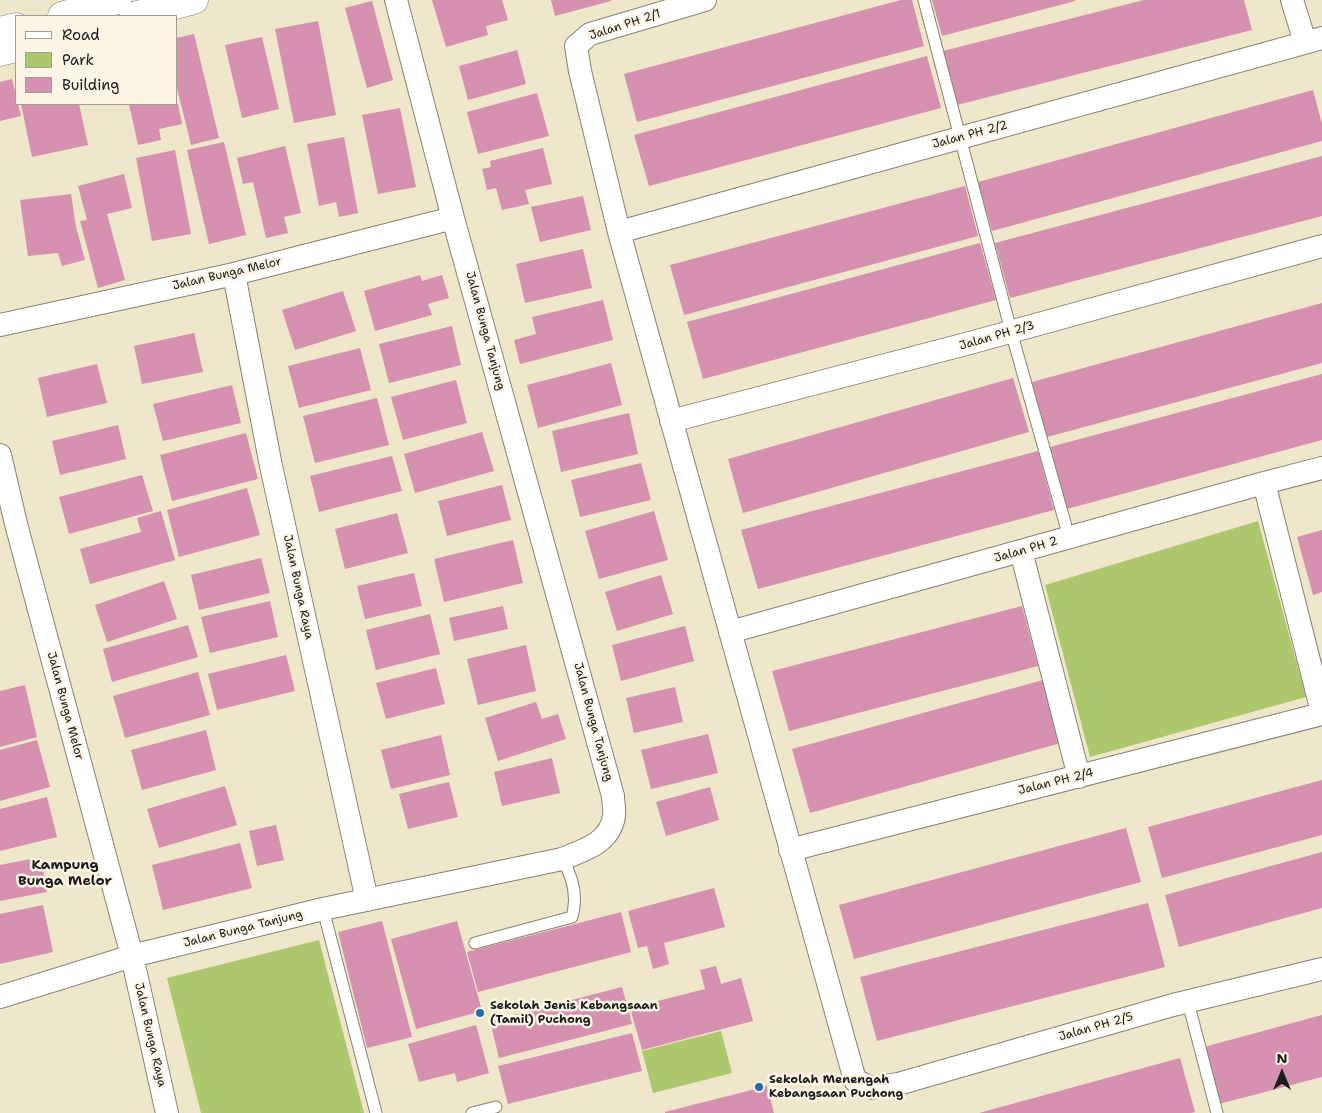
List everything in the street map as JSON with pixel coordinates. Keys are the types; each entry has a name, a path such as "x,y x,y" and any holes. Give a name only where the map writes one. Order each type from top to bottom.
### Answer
{"main road":[{"path":"65,15 117,0"},
{"path":"138,15 194,0"},
{"path":"0,31 15,27"},
{"path":"0,52 15,48"}],"street":[{"name":"Jalan Bunga Tanjung","path":"0,997 132,956 324,909 562,859 598,844 608,833 614,816 613,796 453,218 396,0"},
{"name":"Jalan PH 2/1","path":"619,232 580,71 576,46 590,34 705,0"},
{"path":"1292,0 1313,40"},
{"name":"Jalan PH 2/2","path":"619,232 1313,40"},
{"name":"Jalan Bunga Melor","path":"0,325 234,274 453,218"},
{"path":"619,232 790,850"},
{"name":"Jalan PH 2/3","path":"672,421 966,344 1322,246"},
{"name":"Jalan Bunga Raya","path":"234,274 271,466 367,900"},
{"name":"Jalan Bunga Melor","path":"0,455 132,956"},
{"name":"Jalan PH 2","path":"730,632 1264,482 1322,468"},
{"path":"1264,482 1322,713"},
{"path":"1021,551 1079,777"},
{"name":"Jalan PH 2/4","path":"790,850 1322,713"},
{"name":"Jalan PH 2/5","path":"790,850 855,1080 871,1088 898,1084 1188,1002 1322,969"},
{"name":"Jalan Bunga Raya","path":"132,956 167,1113"}],"lane":[{"path":"924,0 1011,331 1069,537"},
{"path":"475,943 572,917 575,907 573,883 562,859"},
{"path":"324,909 376,1113"},
{"path":"1188,1002 1217,1113"},
{"path":"472,1113 496,1107"}],"green space":[{"path":"1258,521 1306,697 1090,757 1045,585"},
{"path":"319,940 364,1113 201,1113 167,978"},
{"path":"721,1031 732,1073 653,1093 642,1051"}],"building":[{"path":"432,0 502,0 508,20 486,26 488,35 446,47"},
{"path":"551,0 611,0 611,1 555,16"},
{"path":"901,0 912,0 924,46 637,122 624,74"},
{"path":"932,0 1075,0 1075,1 942,36"},
{"path":"1144,0 1244,0 1252,30 957,105 943,51"},
{"path":"372,1 393,80 367,88 345,8"},
{"path":"318,21 336,115 294,123 275,29"},
{"path":"194,34 219,138 191,145 178,92 178,38"},
{"path":"262,37 279,109 242,118 225,45"},
{"path":"517,50 526,84 468,100 459,66"},
{"path":"927,56 941,108 649,186 634,135"},
{"path":"12,79 15,92 15,105 18,105 21,116 0,121 0,82"},
{"path":"1313,90 1322,124 1322,141 992,231 978,182"},
{"path":"537,93 549,136 478,154 467,112"},
{"path":"178,104 182,124 159,129 161,140 138,145 129,105"},
{"path":"21,105 79,105 88,145 32,157"},
{"path":"400,108 416,187 378,194 362,115"},
{"path":"344,137 358,213 339,217 336,202 319,206 307,144"},
{"path":"224,142 246,235 209,244 187,150"},
{"path":"285,146 301,213 284,217 288,233 266,238 253,182 243,184 237,158"},
{"path":"543,148 552,184 525,190 529,204 502,210 496,188 487,190 482,169 491,167 490,161"},
{"path":"175,150 191,234 152,241 136,158"},
{"path":"1322,156 1322,216 1010,298 995,243"},
{"path":"124,174 132,208 107,214 125,280 98,288 80,221 87,220 78,186"},
{"path":"965,186 978,236 684,315 670,265"},
{"path":"71,194 76,227 85,260 62,266 58,253 28,256 20,200"},
{"path":"583,196 591,230 540,242 531,207"},
{"path":"980,243 996,300 703,379 687,322"},
{"path":"583,249 592,288 525,303 516,264"},
{"path":"420,275 422,281 442,275 449,298 428,304 432,315 375,331 364,291"},
{"path":"343,291 356,331 295,350 282,310"},
{"path":"603,300 613,340 520,364 514,340 536,334 532,317"},
{"path":"1322,303 1322,363 1047,437 1032,382"},
{"path":"452,326 461,365 389,383 379,344"},
{"path":"194,333 203,372 142,384 134,346"},
{"path":"360,348 371,390 299,408 288,366"},
{"path":"611,363 622,405 538,428 527,385"},
{"path":"97,364 107,403 47,417 38,378"},
{"path":"1322,374 1322,440 1067,509 1050,447"},
{"path":"1013,378 1029,432 743,513 728,459"},
{"path":"456,380 467,423 403,440 391,397"},
{"path":"232,385 241,423 163,441 153,404"},
{"path":"377,398 389,445 315,463 303,416"},
{"path":"629,413 638,454 561,472 552,431"},
{"path":"118,425 126,459 60,475 52,441"},
{"path":"482,432 494,471 415,493 404,454"},
{"path":"246,433 258,479 172,501 160,455"},
{"path":"1038,451 1054,510 758,589 741,530"},
{"path":"392,456 402,491 319,512 310,476"},
{"path":"641,463 651,500 580,517 571,480"},
{"path":"142,475 153,511 69,534 59,497"},
{"path":"502,485 511,520 447,536 438,501"},
{"path":"247,488 260,535 179,557 167,510"},
{"path":"161,511 175,560 90,584 80,549 141,532 137,518"},
{"path":"654,511 668,560 599,579 585,531"},
{"path":"397,513 408,553 345,569 335,529"},
{"path":"1322,530 1322,592 1313,595 1297,537"},
{"path":"513,540 523,583 444,602 434,559"},
{"path":"261,558 270,593 199,610 191,575"},
{"path":"414,573 422,606 365,619 357,586"},
{"path":"661,575 673,614 617,631 605,592"},
{"path":"164,581 177,619 107,642 95,605"},
{"path":"270,601 278,637 210,653 201,617"},
{"path":"503,606 508,629 454,641 449,618"},
{"path":"1022,606 1038,666 789,731 772,671"},
{"path":"430,614 440,654 376,670 366,630"},
{"path":"188,625 198,657 112,682 103,649"},
{"path":"685,626 694,661 621,681 612,645"},
{"path":"526,645 536,691 478,705 467,659"},
{"path":"286,655 295,691 217,710 208,674"},
{"path":"436,668 445,704 386,719 376,683"},
{"path":"198,672 210,715 125,738 113,696"},
{"path":"1043,680 1061,743 810,813 792,749"},
{"path":"25,685 37,737 0,747 0,691"},
{"path":"675,687 683,722 634,733 626,698"},
{"path":"536,702 542,719 558,714 566,739 498,761 485,718"},
{"path":"206,730 216,770 142,790 131,750"},
{"path":"708,734 718,773 651,789 641,750"},
{"path":"441,735 450,775 391,789 381,750"},
{"path":"37,740 50,787 0,801 0,750"},
{"path":"552,758 560,793 502,806 494,772"},
{"path":"1322,780 1322,835 1162,878 1148,827"},
{"path":"449,782 458,817 408,829 399,794"},
{"path":"225,786 237,825 159,848 147,809"},
{"path":"710,787 719,820 666,836 656,802"},
{"path":"47,797 57,837 0,851 0,809"},
{"path":"276,825 284,860 257,866 249,831"},
{"path":"1126,828 1141,882 854,959 839,905"},
{"path":"240,843 252,888 163,910 152,865"},
{"path":"1322,852 1322,908 1179,947 1165,895"},
{"path":"41,857 47,892 0,901 0,865"},
{"path":"714,888 725,927 664,943 669,964 653,969 647,946 638,948 628,911"},
{"path":"1148,903 1165,967 877,1041 860,977"},
{"path":"43,905 53,952 0,964 0,914"},
{"path":"621,912 631,952 478,992 467,952"},
{"path":"382,921 412,1037 367,1048 338,932"},
{"path":"457,921 482,1011 416,1029 391,939"},
{"path":"716,966 721,984 741,978 753,1021 642,1050 630,1008 705,989 700,970"},
{"path":"622,987 632,1024 499,1058 490,1021"},
{"path":"1322,1015 1322,1077 1219,1104 1204,1047"},
{"path":"476,1025 489,1073 457,1082 455,1073 419,1082 408,1044"},
{"path":"632,1033 642,1071 508,1104 498,1066"},
{"path":"1180,1058 1195,1112 979,1113"},
{"path":"767,1086 774,1113 665,1113 665,1112"}],"place":[{"name":"Sekolah Jenis Kebangsaan (Tamil) Puchong","path":"480,1013"},
{"name":"Sekolah Menengah Kebangsaan Puchong","path":"759,1087"}],"district":[{"name":"Kampung Bunga Melor","path":"65,874"}]}
